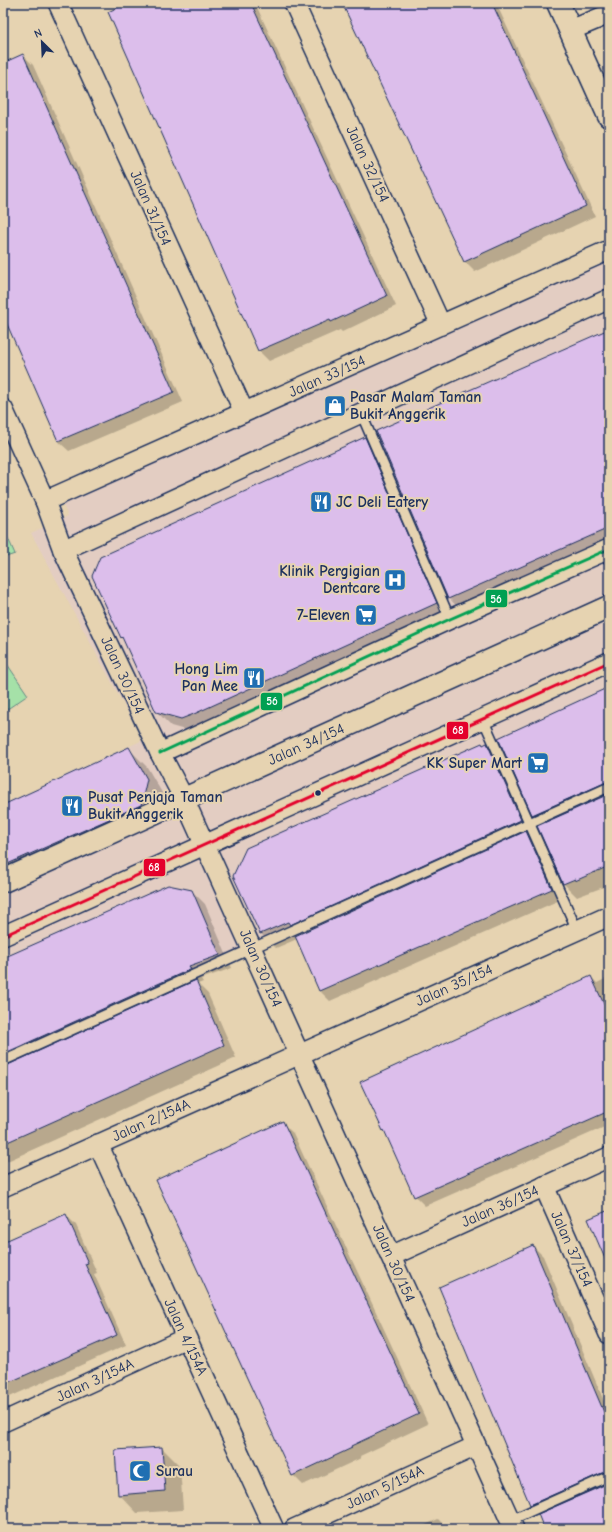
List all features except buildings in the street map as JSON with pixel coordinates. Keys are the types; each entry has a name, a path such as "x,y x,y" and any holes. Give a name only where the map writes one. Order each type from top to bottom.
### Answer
{"street":[{"name":"Jalan 31/154","path":"58,3 244,412"},
{"name":"Jalan 32/154","path":"294,3 441,325"},
{"path":"558,3 609,116"},
{"path":"571,30 609,14"},
{"name":"Jalan 33/154","path":"45,501 609,250"},
{"path":"63,550 609,299"},
{"name":"Jalan 30/154","path":"3,409 45,501 63,550 160,753 184,799 512,1525"},
{"path":"160,753 450,619 609,549"},
{"name":"Jalan 34/154","path":"3,881 609,607"},
{"path":"3,936 609,662"},
{"name":"Jalan 35/154","path":"299,1054 609,916"},
{"name":"Jalan 2/154A","path":"3,1188 299,1054"},
{"name":"Jalan 4/154A","path":"98,1144 274,1529"},
{"name":"Jalan 36/154","path":"391,1256 609,1157"},
{"name":"Jalan 37/154","path":"544,1186 609,1334"},
{"name":"Jalan 3/154A","path":"3,1422 186,1338"},
{"name":"Jalan 5/154A","path":"294,1529 476,1446"}],"lane":[{"path":"361,413 450,619"},
{"path":"483,719 577,930"},
{"path":"3,1061 609,787"},
{"path":"512,1525 609,1476"}],"shaded area":[{"path":"609,252 609,794 3,1064 3,804 143,740 31,533 68,516 62,503"}],"green space":[{"path":"3,527 15,554 3,558"},
{"path":"3,658 28,695 3,712"}],"transit line":[{"name":"56","path":"160,753 450,619 609,549"},
{"name":"68","path":"3,936 609,662"}],"place":[{"name":"Pasar Malam Taman Bukit Anggerik","path":"335,406"},
{"name":"JC Deli Eatery","path":"321,502"},
{"name":"Klinik Pergigian Dentcare","path":"395,580"},
{"name":"7-Eleven","path":"366,615"},
{"name":"Hong Lim Pan Mee","path":"254,678"},
{"name":"KK Super Mart","path":"538,763"},
{"name":"Pusat Penjaja Taman Bukit Anggerik","path":"72,806"},
{"name":"Surau","path":"140,1471"}]}
